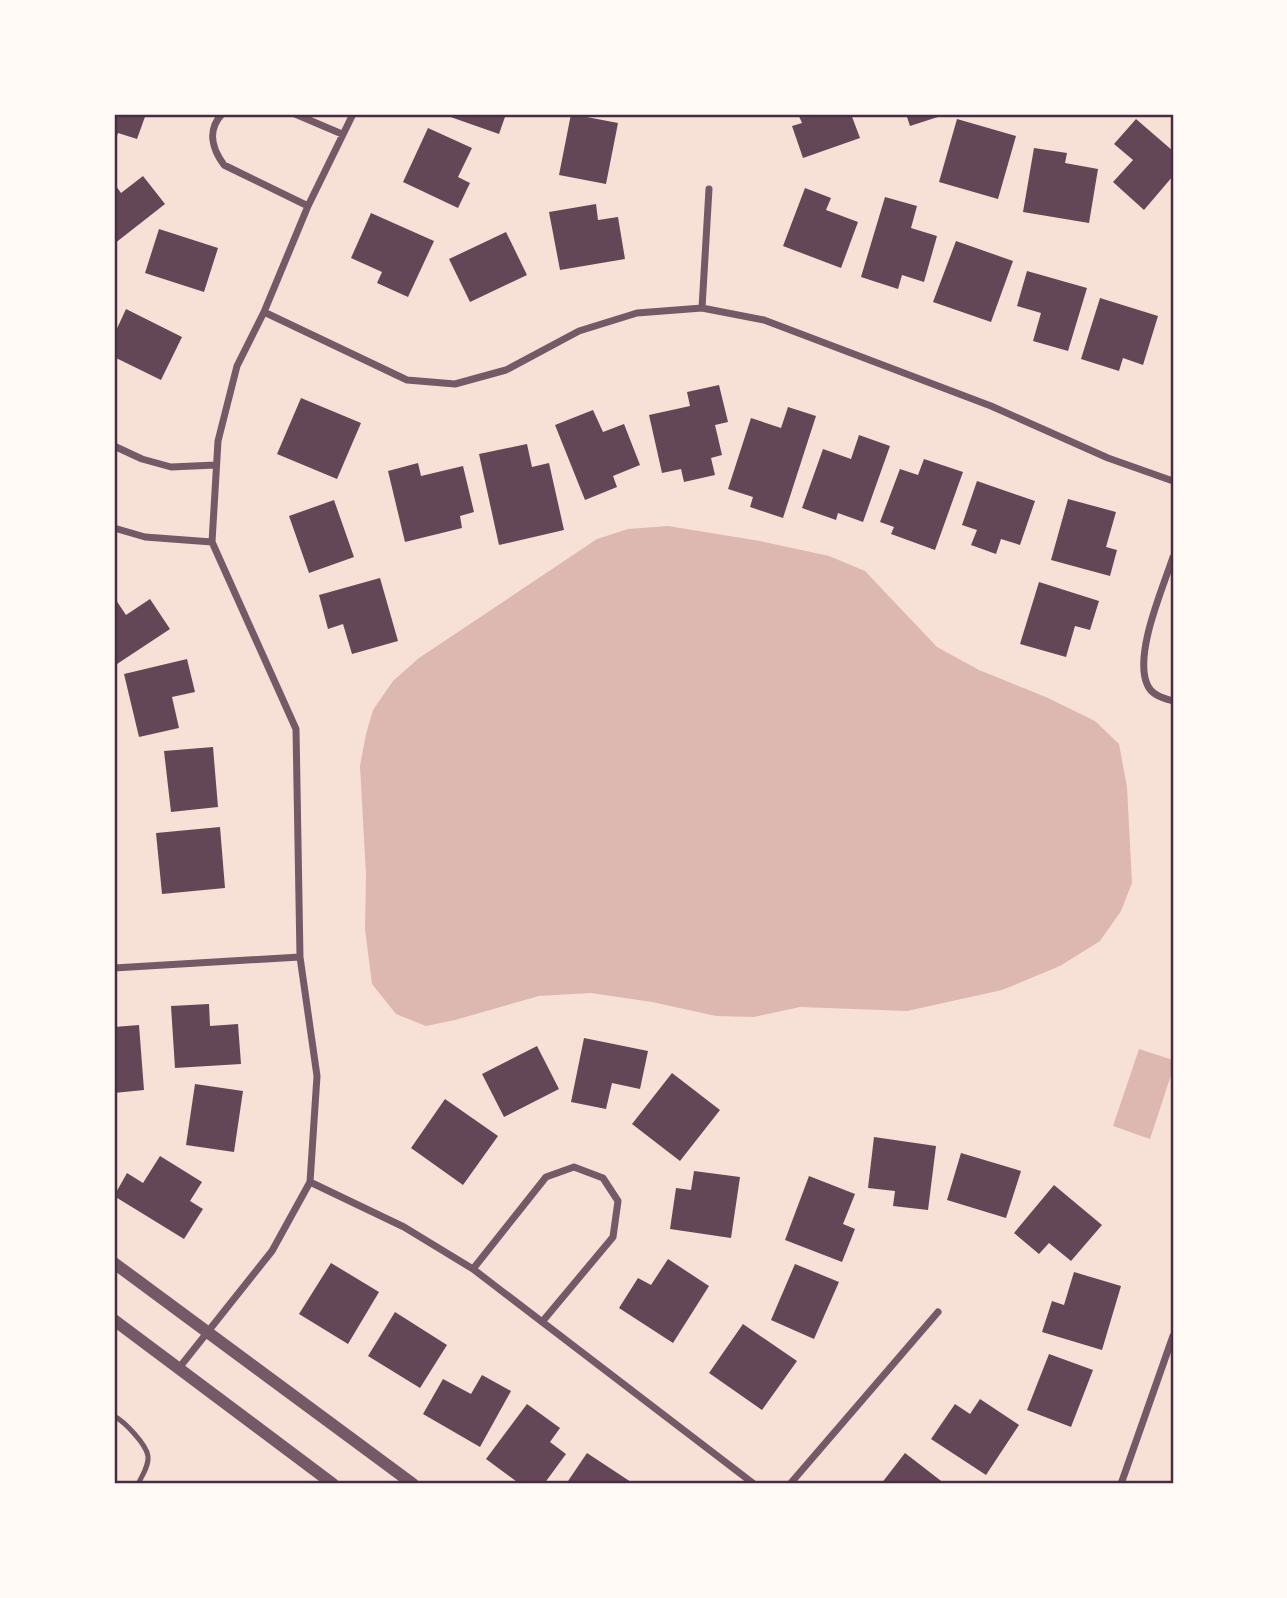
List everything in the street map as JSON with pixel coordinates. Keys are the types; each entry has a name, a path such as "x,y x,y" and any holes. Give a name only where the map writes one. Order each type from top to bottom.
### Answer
{"street":[{"path":"222,114 216,119 212,134 215,153 224,165 308,206"},
{"path":"295,114 342,134"},
{"path":"179,1368 272,1251 310,1182 317,1076 300,957 296,729 212,542 218,441 237,366 264,312 308,206 353,114"},
{"path":"702,308 709,189"},
{"path":"264,312 407,380 455,384 506,370 579,331 614,320 637,313 702,308 777,325 991,406 1108,458 1173,481"},
{"path":"114,446 142,459 171,467 216,465"},
{"path":"114,528 145,537 212,542"},
{"path":"1173,557 1150,625 1144,660 1147,685 1159,697 1173,701"},
{"path":"114,968 300,957"},
{"path":"473,1269 546,1177 574,1167 603,1178 618,1201 613,1237 542,1322"},
{"path":"310,1182 404,1227 473,1269 754,1484"},
{"path":"114,1263 413,1484"},
{"path":"790,1484 938,1312"},
{"path":"114,1320 333,1484"},
{"path":"1121,1484 1173,1336"}],"lane":[{"path":"114,1416 124,1422 148,1454 147,1466 138,1484"}],"shaded area":[{"path":"668,526 760,541 829,556 865,571 937,647 979,670 1048,698 1095,721 1119,744 1127,787 1132,883 1121,911 1100,941 1060,966 1002,990 907,1011 800,1007 754,1017 716,1016 652,1002 591,993 539,996 426,1026 396,1014 372,984 365,929 366,875 360,766 373,710 393,681 419,658 597,539 628,529"},
{"path":"1139,1049 1173,1060 1173,1069 1150,1139 1113,1126"}],"building":[{"path":"114,114 146,114 137,139 118,133 114,144"},
{"path":"442,114 506,114 499,134"},
{"path":"571,114 618,123 606,184 559,175"},
{"path":"798,114 851,114 860,138 803,158 792,126 802,123"},
{"path":"906,114 947,114 910,126"},
{"path":"957,119 1016,136 998,199 939,182"},
{"path":"1136,119 1173,151 1173,176 1144,210 1113,182 1133,160 1114,144"},
{"path":"428,128 472,148 458,177 470,183 458,208 403,182"},
{"path":"1034,148 1067,153 1065,163 1098,169 1089,223 1023,212"},
{"path":"143,176 165,204 114,244 114,183 121,193"},
{"path":"805,188 831,198 826,210 858,222 841,268 783,246"},
{"path":"885,197 917,206 911,228 937,236 924,282 902,275 898,289 861,277"},
{"path":"596,204 598,220 618,217 625,259 560,270 549,212"},
{"path":"371,213 434,241 408,297 377,283 382,272 351,258"},
{"path":"159,229 218,248 204,292 145,273"},
{"path":"506,232 527,275 470,302 449,259"},
{"path":"956,241 1013,261 991,322 933,302"},
{"path":"1027,271 1087,288 1068,351 1033,341 1041,313 1017,306"},
{"path":"1100,298 1158,316 1143,365 1123,358 1119,371 1081,359"},
{"path":"126,309 182,337 161,380 114,357 114,335"},
{"path":"719,385 728,422 715,425 722,455 711,458 715,475 684,482 681,469 662,473 649,415 690,406 687,392"},
{"path":"301,398 361,423 337,479 277,454"},
{"path":"788,407 816,416 783,518 750,507 753,497 728,489 751,418 781,428"},
{"path":"593,410 603,432 624,424 640,465 613,476 617,487 585,500 555,425"},
{"path":"859,435 890,446 863,522 838,513 836,520 802,508 823,449 851,459"},
{"path":"527,444 532,467 549,463 564,530 499,545 479,454"},
{"path":"924,459 963,472 935,550 891,534 894,527 880,522 900,469 918,475"},
{"path":"418,463 421,476 463,466 474,512 460,516 462,528 405,542 388,471"},
{"path":"977,481 1035,501 1020,545 1001,539 996,554 971,545 977,530 962,525"},
{"path":"1068,499 1116,512 1106,547 1117,550 1110,576 1051,560"},
{"path":"334,500 354,557 309,573 289,516"},
{"path":"380,578 398,641 352,654 343,624 328,629 319,595"},
{"path":"1039,582 1099,601 1090,630 1075,626 1066,657 1020,644"},
{"path":"114,597 126,615 150,599 170,629 114,666"},
{"path":"187,659 195,692 172,697 179,728 139,737 124,674"},
{"path":"213,747 218,807 171,812 164,751"},
{"path":"220,827 225,888 162,894 156,833"},
{"path":"209,1004 210,1026 238,1024 241,1064 175,1068 171,1006"},
{"path":"139,1025 144,1090 114,1093 114,1027"},
{"path":"584,1038 648,1051 640,1089 612,1083 606,1109 571,1102"},
{"path":"537,1046 559,1089 504,1117 482,1074"},
{"path":"672,1073 720,1110 680,1161 632,1124"},
{"path":"195,1084 243,1091 234,1152 186,1145"},
{"path":"445,1099 498,1136 463,1185 411,1148"},
{"path":"874,1137 936,1146 928,1210 893,1206 895,1191 868,1188"},
{"path":"961,1153 1021,1171 1006,1218 947,1200"},
{"path":"160,1156 202,1182 190,1201 203,1209 184,1239 114,1196 127,1173 143,1183"},
{"path":"694,1171 740,1177 731,1238 670,1229 676,1188 691,1190"},
{"path":"809,1176 855,1194 843,1224 855,1229 842,1262 785,1240"},
{"path":"1054,1185 1102,1225 1071,1261 1049,1243 1039,1254 1014,1233"},
{"path":"668,1259 709,1286 673,1343 619,1308 638,1278 651,1285"},
{"path":"331,1263 379,1292 348,1344 299,1314"},
{"path":"795,1264 839,1282 814,1339 771,1320"},
{"path":"1074,1272 1121,1286 1102,1350 1042,1332 1052,1301 1064,1305"},
{"path":"395,1312 447,1345 420,1388 368,1356"},
{"path":"743,1324 797,1361 762,1410 709,1373"},
{"path":"1049,1354 1093,1370 1071,1427 1027,1410"},
{"path":"482,1375 511,1391 480,1447 423,1414 443,1379 471,1394"},
{"path":"980,1399 1019,1425 986,1475 931,1439 955,1404 970,1414"},
{"path":"527,1404 560,1428 550,1442 566,1454 544,1484 520,1484 486,1459"},
{"path":"587,1453 634,1484 566,1484"},
{"path":"905,1453 945,1484 881,1484"}]}
